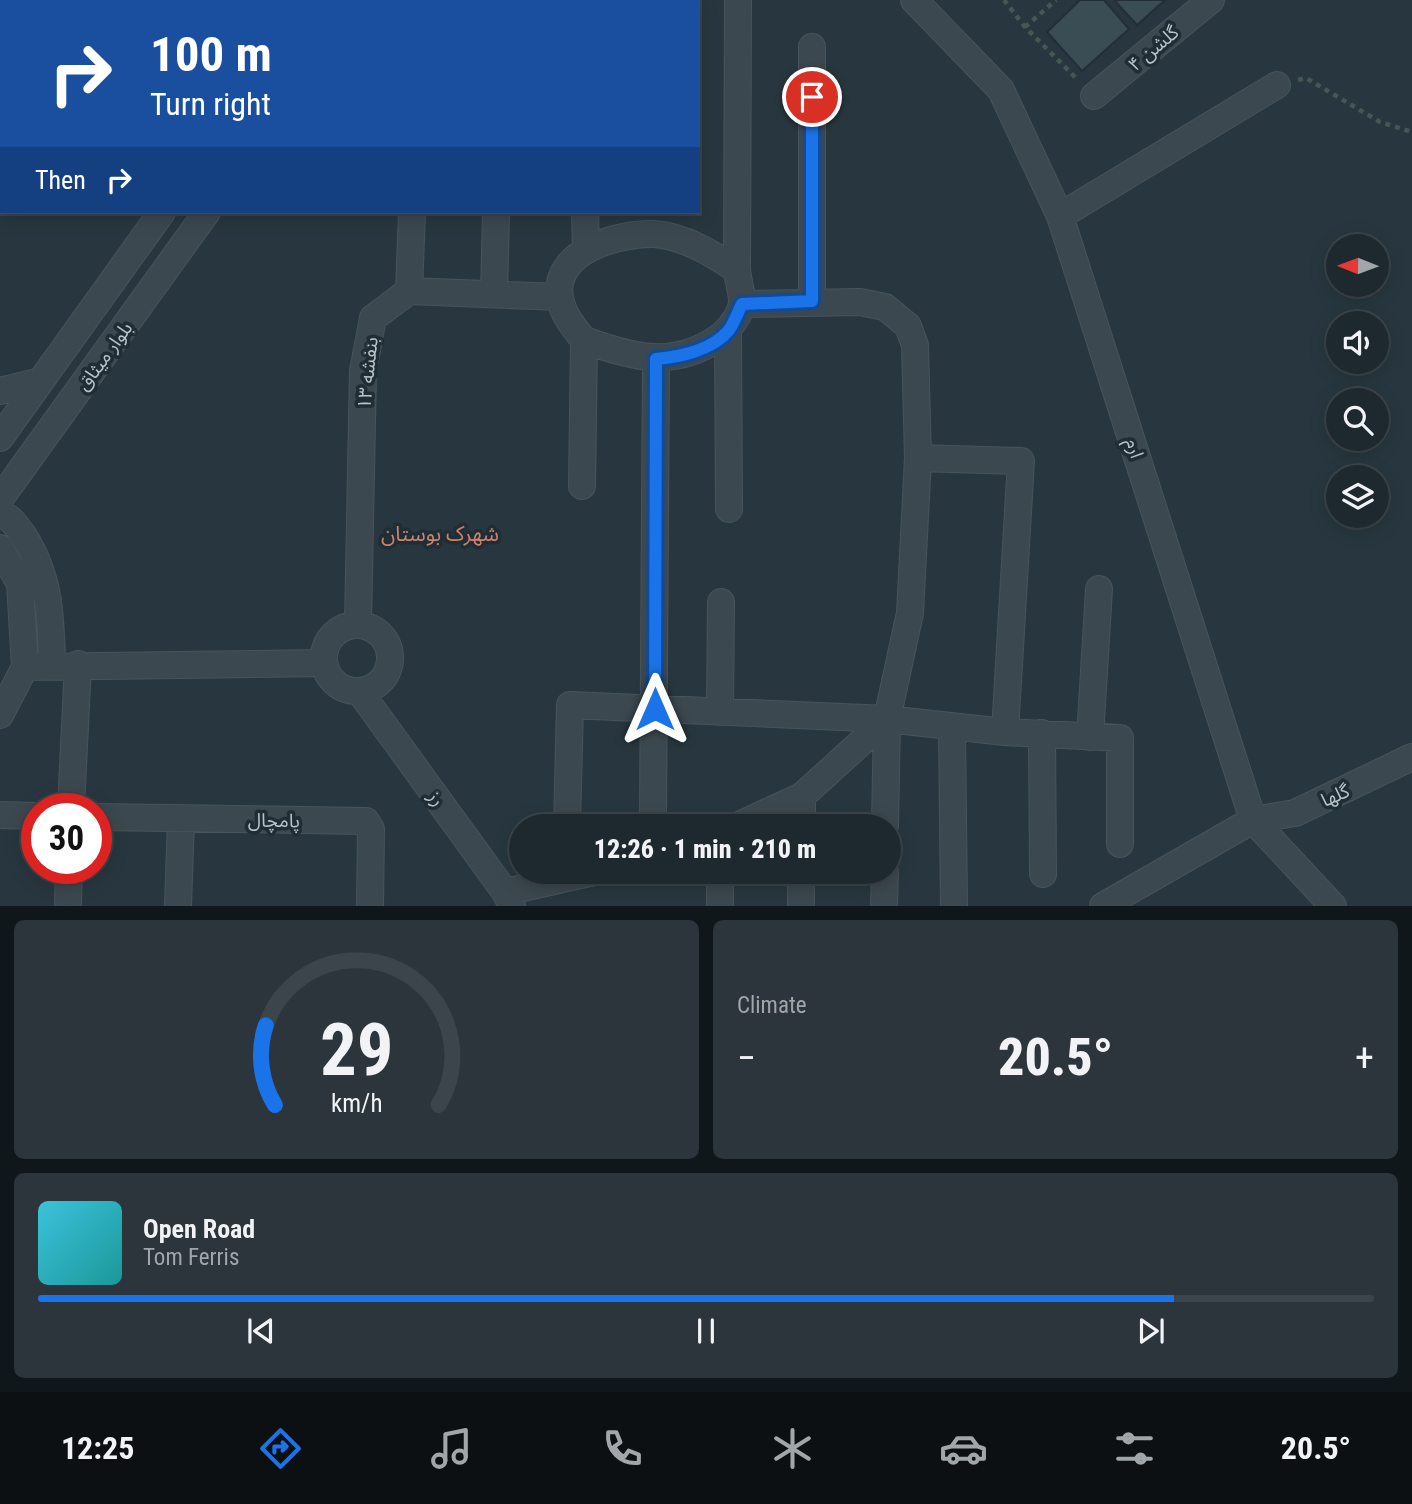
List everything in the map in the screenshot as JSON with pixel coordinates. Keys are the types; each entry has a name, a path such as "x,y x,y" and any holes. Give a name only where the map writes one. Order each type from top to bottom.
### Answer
{"street":[{"path":"737,270 710,252 655,223 621,238 586,248 565,271 560,297 569,321 584,340 622,354 656,359 672,358 705,348 728,331 742,304 737,270 738,0"},
{"name":"ارم","path":"915,0 1001,90 1060,215 1253,820 1333,905"},
{"name":"گلشن ۴","path":"1094,96 1211,0"},
{"path":"812,47 812,301"},
{"path":"1060,215 1277,85"},
{"name":"بلوار میثاق","path":"0,438 161,214"},
{"name":"بلوار میثاق","path":"0,499 206,214"},
{"path":"412,214 409,291 560,297"},
{"path":"494,294 496,214"},
{"path":"585,214 586,248"},
{"name":"بنفشه ۱۳","path":"358,624 363,371 373,318 409,291"},
{"path":"742,304 860,302 885,307 908,326 915,345 918,458 910,612 887,719 886,814"},
{"path":"728,331 729,509"},
{"path":"582,486 584,340"},
{"path":"653,814 656,359"},
{"path":"0,391 41,381"},
{"path":"918,458 1021,461 1005,732"},
{"path":"0,514 6,515 16,526 33,551 45,577 65,664 70,793"},
{"path":"0,548 20,584 25,667 0,715"},
{"path":"1090,737 1099,589"},
{"path":"720,712 721,602"},
{"path":"358,624 377,630 390,647 390,667 379,685 360,692 341,688 328,675 324,663 328,640 341,628 358,624"},
{"path":"25,667 65,664 324,663"},
{"name":"رز","path":"360,692 508,899"},
{"path":"567,814 570,705 887,719 952,728 1120,737 1120,844"},
{"path":"763,814 802,796 887,719"},
{"path":"952,728 954,905"},
{"path":"1042,733 1042,874"},
{"name":"گلها","path":"1102,905 1253,820 1295,813 1412,757"},
{"path":"802,796 802,814"},
{"path":"0,815 21,816"},
{"name":"پامچال","path":"112,817 366,821 371,829 370,905"},
{"path":"178,905 181,819"},
{"path":"68,905 69,884"},
{"path":"508,899 544,884"},
{"path":"720,884 720,905"},
{"path":"801,884 801,905"},
{"path":"884,905 885,884"}],"path":[{"path":"1003,0 1025,27 1094,96"},
{"path":"1025,27 1056,0"},
{"path":"1277,85 1306,78 1380,122 1412,132"}],"building":[{"path":"1080,0 1104,0 1129,29 1082,71 1047,32"},
{"path":"1114,0 1165,0 1137,25"}],"district":[{"name":"شهرک بوستان","path":"440,534"}],"route":[{"path":"655,709 656,359 672,358 705,348 728,331 742,304 812,301 812,97"}]}
